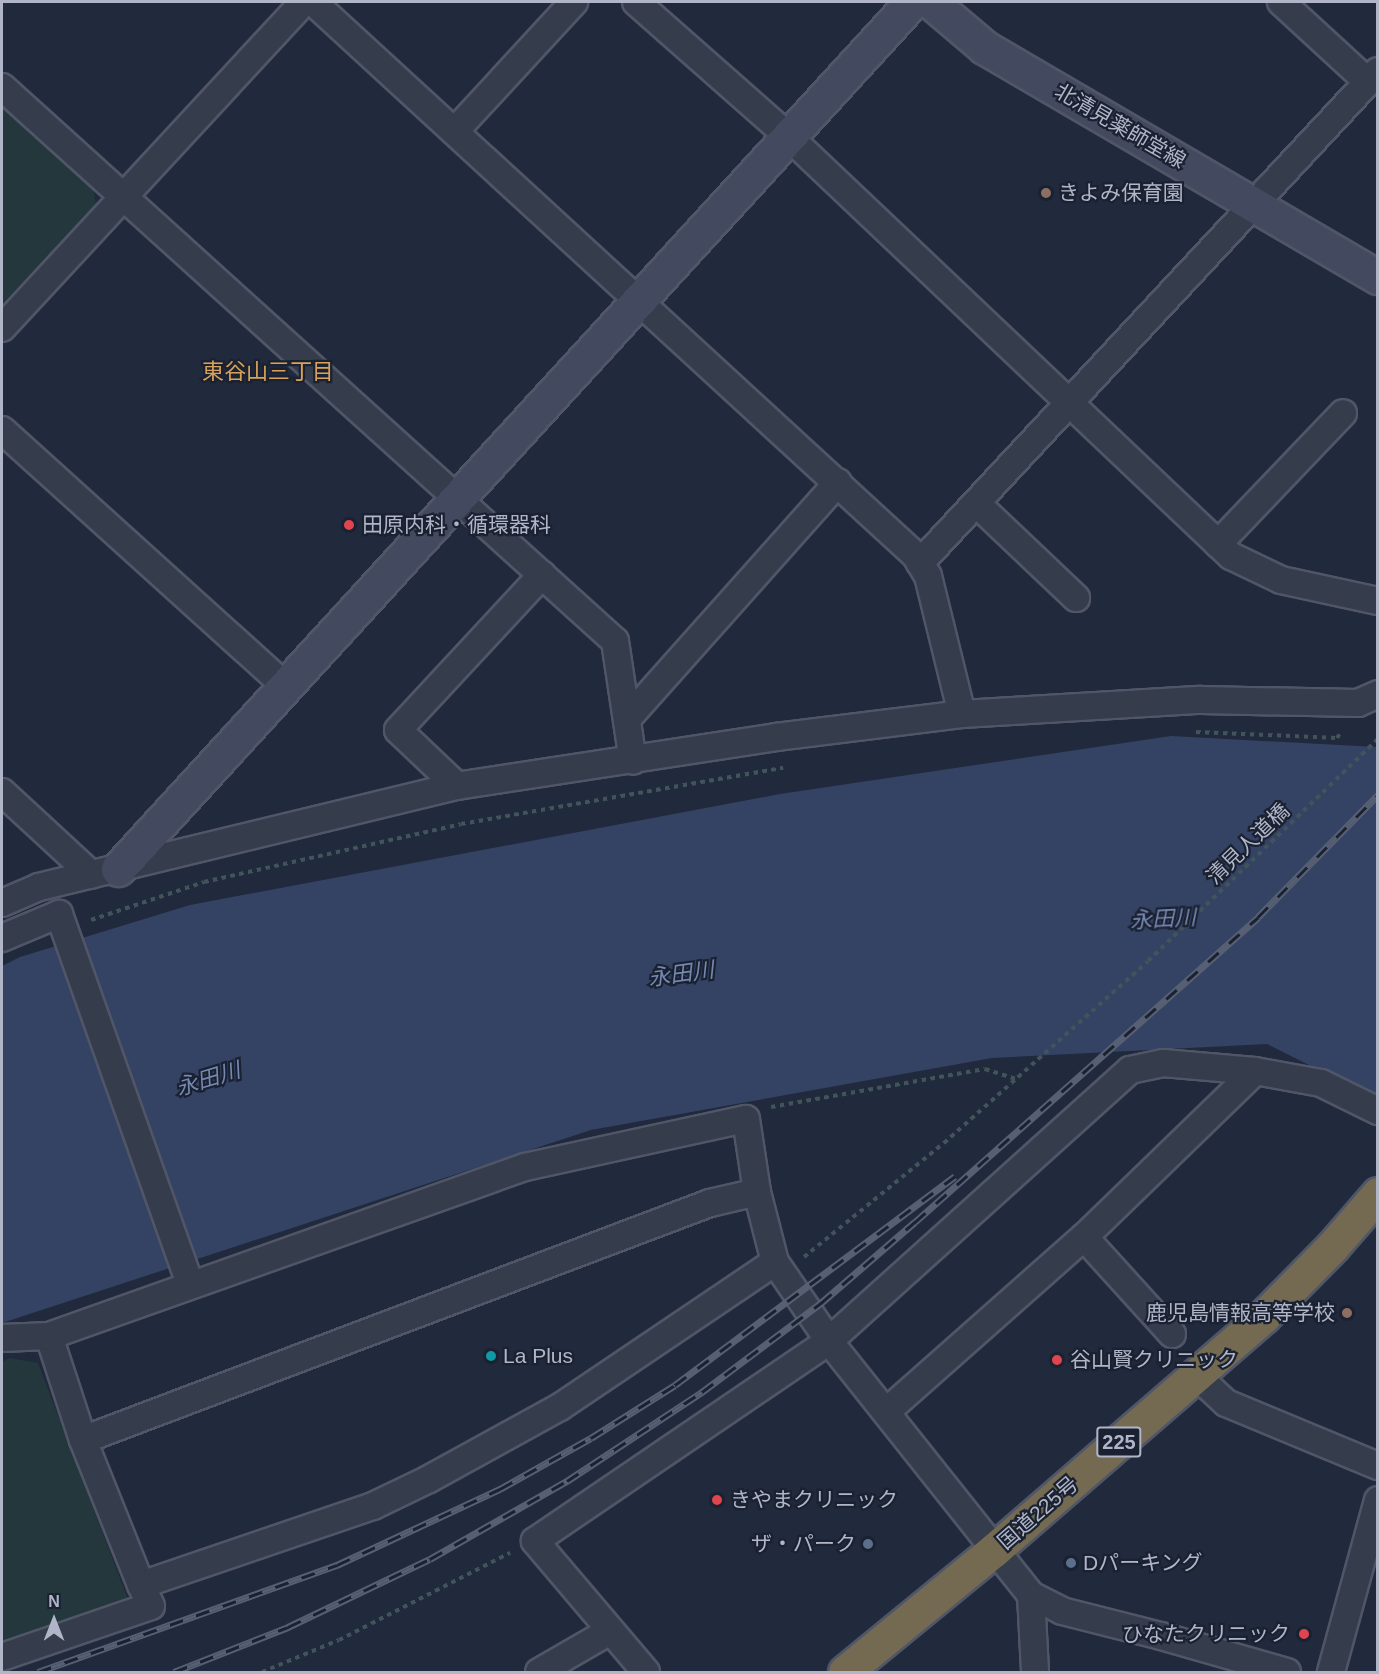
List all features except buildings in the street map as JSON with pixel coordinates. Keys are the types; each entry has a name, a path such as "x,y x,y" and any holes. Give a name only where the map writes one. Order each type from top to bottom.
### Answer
{"highway":[{"name":"国道225号","path":"845,1672 994,1550 1263,1317 1333,1246 1377,1194"}],"street":[{"path":"2,328 304,2"},
{"path":"314,2 900,538 928,576 962,714"},
{"path":"455,131 574,2"},
{"path":"636,2 789,137 1068,405 1231,556 1281,580 1377,601"},
{"path":"105,872 286,687 912,2"},
{"name":"北清見薬師堂線","path":"931,2 984,47 1377,277"},
{"path":"920,563 1373,76 1281,2"},
{"path":"2,87 615,642 633,761"},
{"path":"1218,544 1343,412"},
{"path":"2,430 286,687"},
{"path":"627,719 838,482"},
{"path":"976,503 1076,598"},
{"path":"458,786 398,730 542,575"},
{"path":"2,903 39,887 458,786 633,761 776,737 962,714 1201,700 1368,699"},
{"path":"2,792 105,872"},
{"path":"2,938 59,914 190,1284"},
{"path":"646,1672 535,1541 830,1341 1130,1070 1163,1063 1255,1071 1321,1083 1377,1112"},
{"path":"886,1412 1084,1238 1255,1071"},
{"path":"2,1338 49,1336 190,1284 525,1167 746,1119 757,1192 779,1268 830,1341 1030,1595 1062,1611 1161,1635 1287,1672"},
{"path":"83,1440 710,1203 757,1192"},
{"path":"1084,1238 1172,1334"},
{"path":"141,1585 373,1506 429,1479 560,1407 779,1268"},
{"path":"2,1657 151,1606 83,1440 49,1336"},
{"path":"1196,1375 1226,1403 1377,1466"},
{"path":"1331,1672 1377,1500"},
{"path":"1030,1595 1035,1672"},
{"path":"539,1672 610,1631"}],"path":[{"path":"1187,732 1337,738 1368,699"},
{"name":"清見人道橋","path":"779,1268 944,1143 1148,961 1377,739"},
{"path":"66,933 204,882 461,824 788,767"},
{"path":"746,1119 765,1108 985,1069 1016,1079"},
{"path":"262,1672 339,1640 535,1541"}],"shaded area":[{"path":"2,106 93,188 96,204 2,304"},
{"path":"10,1358 38,1363 128,1599 2,1643 2,1362"}],"water":[{"name":"永田川","path":"1171,736 1377,747 1377,1099 1267,1044 992,1058 591,1130 2,1323 2,966 20,957 190,905 780,794"}],"railway":[{"path":"174,1672 288,1627 430,1559 567,1481 702,1392 821,1303 915,1222 1258,917 1378,795"},
{"path":"38,1672 337,1565 500,1489 591,1438 675,1385 955,1176"}],"place":[{"name":"きよみ保育園","path":"1046,193"},
{"name":"田原内科・循環器科","path":"349,525"},
{"name":"鹿児島情報高等学校","path":"1347,1313"},
{"name":"La Plus","path":"491,1356"},
{"name":"谷山賢クリニック","path":"1057,1360"},
{"name":"きやまクリニック","path":"717,1500"},
{"name":"ザ・パーク","path":"868,1544"},
{"name":"Dパーキング","path":"1071,1563"},
{"name":"ひなたクリニック","path":"1304,1634"}],"district":[{"name":"東谷山三丁目","path":"268,372"}]}
